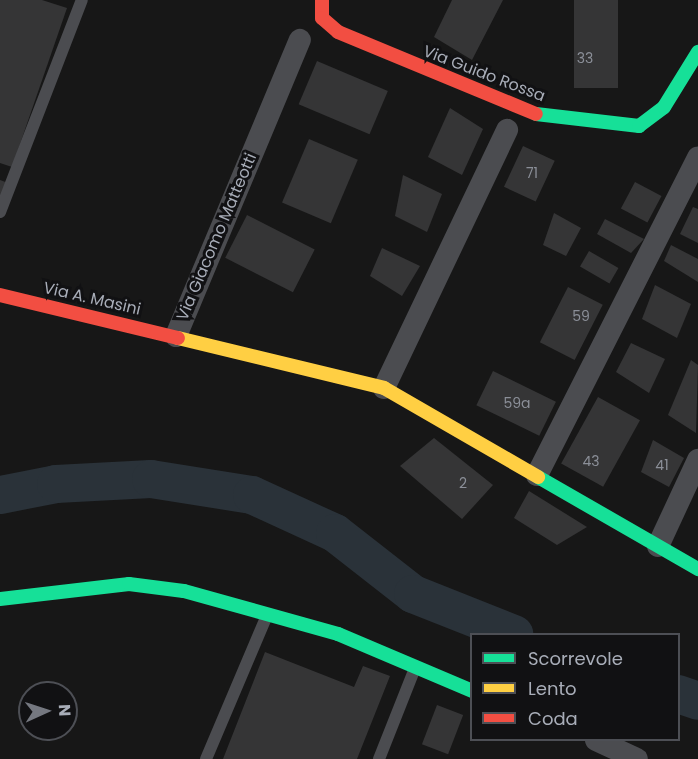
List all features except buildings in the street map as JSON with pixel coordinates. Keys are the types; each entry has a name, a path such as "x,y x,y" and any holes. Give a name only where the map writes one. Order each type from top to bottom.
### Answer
{"street":[{"name":"Via Guido Rossa","path":"322,0 322,18 338,32 528,111 594,123 639,126 664,107 698,52"},
{"name":"Via Giacomo Matteotti","path":"300,40 176,336 384,388 698,569"},
{"path":"384,388 507,130"},
{"path":"537,475 698,158"},
{"name":"Via A. Masini","path":"0,295 176,336"},
{"path":"658,546 698,460"},
{"path":"0,599 129,584 269,611 416,667 470,691"},
{"path":"598,741 637,759"}],"lane":[{"path":"0,212 82,0"},
{"path":"206,759 269,611"},
{"path":"379,759 416,667"}],"waterway":[{"path":"0,495 56,484 151,479 252,495 335,533 413,594 511,633"},
{"path":"680,695 698,701"}],"traffic: fast":[{"path":"536,114 639,126 664,107 698,52"},
{"path":"538,477 698,569"},
{"path":"0,599 129,584 184,591 338,634 470,690"}],"traffic: slow":[{"path":"178,338 384,388 538,477"}],"traffic: jam":[{"path":"322,0 322,18 338,32 536,114"},
{"path":"0,295 178,338"}]}
